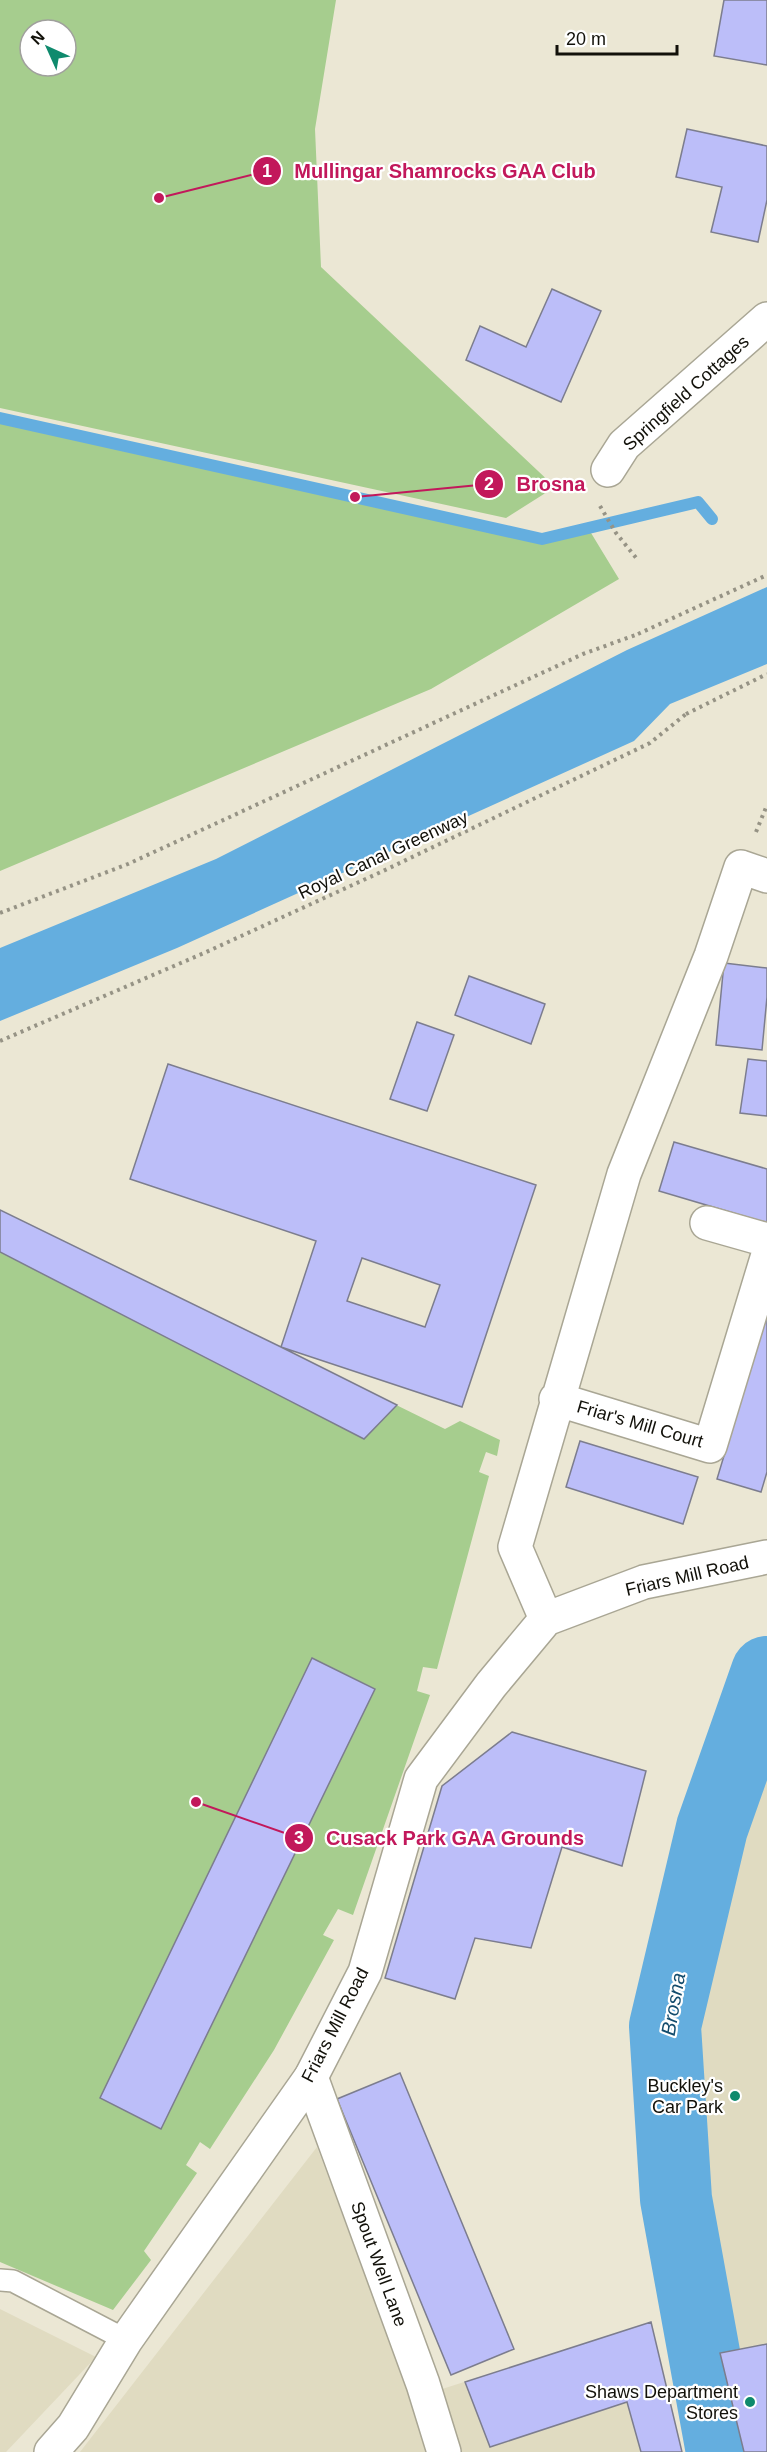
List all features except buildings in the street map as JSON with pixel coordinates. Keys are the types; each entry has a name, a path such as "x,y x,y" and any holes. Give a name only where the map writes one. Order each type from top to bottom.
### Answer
{"street":[{"name":"Springfield Cottages","path":"608,470 624,445 767,319"},
{"path":"546,1619 514,1547 556,1399 624,1174 711,956 741,867 767,876"},
{"path":"707,1223 767,1240"},
{"name":"Friar's Mill Court","path":"556,1399 710,1446 767,1258"},
{"name":"Friars Mill Road","path":"51,2452 73,2427 126,2340 311,2077 365,1972 421,1779 491,1685 546,1619 644,1582 767,1557"},
{"name":"Spout Well Lane","path":"311,2077 423,2384 444,2452"}],"lane":[{"path":"0,2280 13,2281 126,2340"}],"path":[{"path":"600,508 637,559"},
{"path":"0,913 128,864 583,654 638,634 767,574"},
{"name":"Royal Canal Greenway","path":"0,1041 204,953 392,867 650,743 686,714 767,674"}],"shaded area":[{"name":"Buckley's Car Park","path":"749,1747 767,1751 767,2452 738,2452 708,2320 690,2129 695,1969"},
{"path":"317,2147 411,2399 651,2322 682,2452 80,2452"},
{"path":"0,2309 96,2357 6,2452 0,2452"}],"green space":[{"path":"0,0 336,0 315,129 321,267 555,487 506,518 0,408"},
{"path":"0,418 542,539 588,528 619,579 431,689 0,871"},
{"path":"0,1210 445,1429 460,1421 500,1440 497,1456 486,1452 479,1472 489,1476 437,1669 423,1667 417,1691 430,1695 353,1915 338,1909 323,1935 334,1940 274,2050 210,2149 200,2142 186,2165 197,2173 144,2251 151,2260 113,2310 0,2262"}],"water":[{"path":"767,587 767,664 670,704 634,741 177,948 0,1021 0,948 216,859 627,650"}],"waterway":[{"name":"Brosna","path":"0,418 542,539 698,502 712,519"},
{"name":"Brosna","path":"722,2452 676,2199 665,2026 712,1828 767,1672"}],"place":[{"name":"Mullingar Shamrocks GAA Club","path":"159,198"},
{"name":"Brosna","path":"355,497"},
{"name":"Cusack Park GAA Grounds","path":"196,1802"},
{"name":"Buckley's Car Park","path":"735,2096"},
{"name":"Shaws Department Stores","path":"750,2402"}]}
